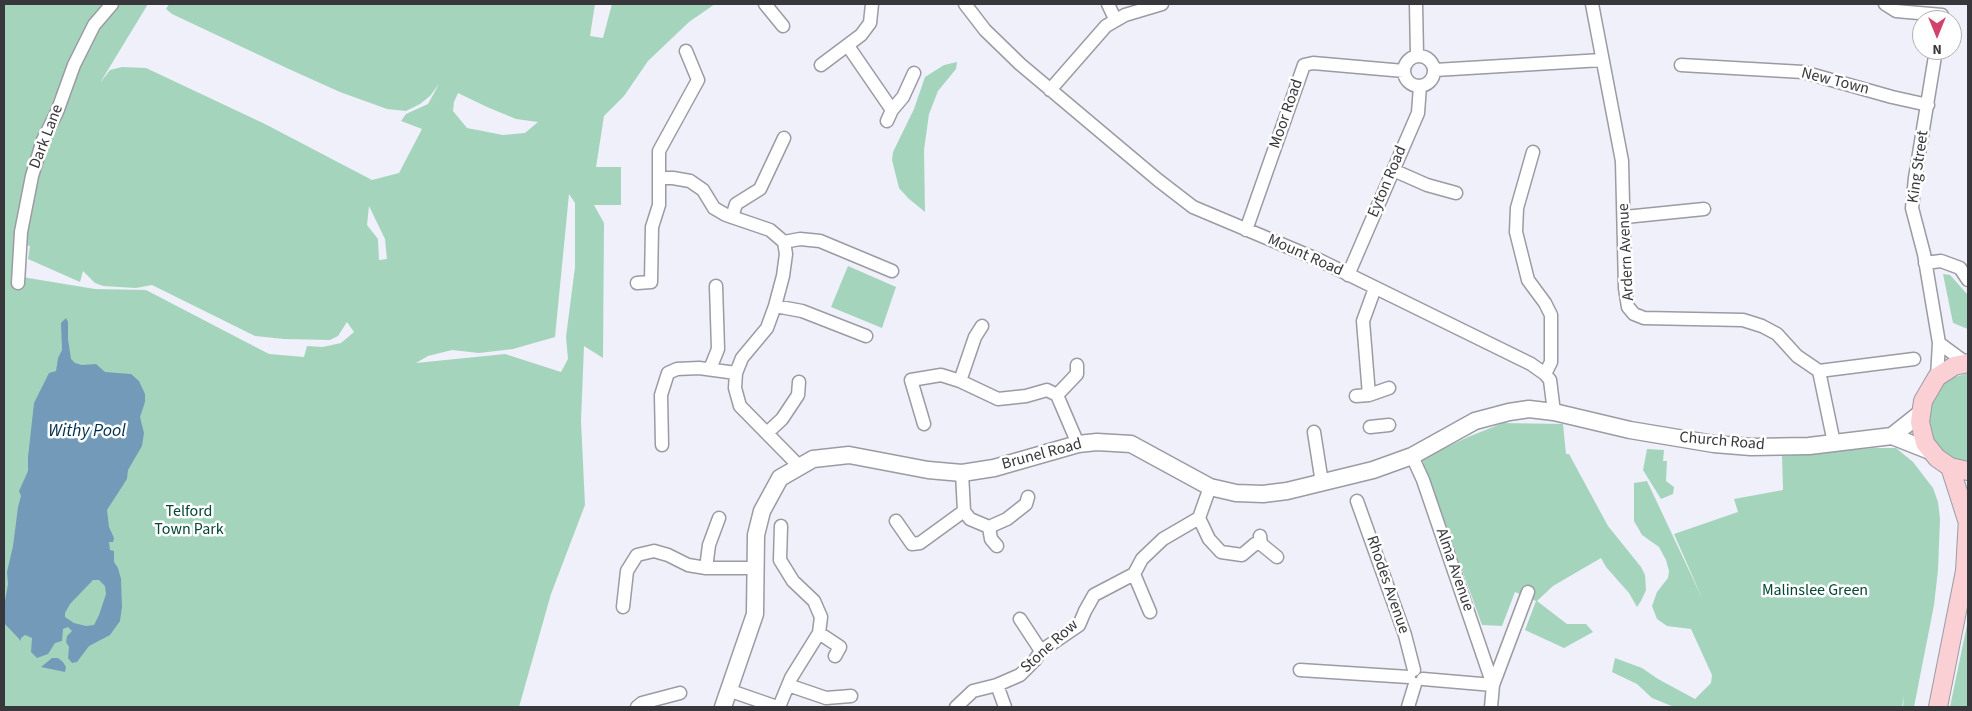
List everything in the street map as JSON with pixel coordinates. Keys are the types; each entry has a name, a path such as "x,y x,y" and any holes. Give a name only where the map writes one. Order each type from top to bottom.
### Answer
{"main road":[{"path":"1967,363 1950,368 1937,377 1926,393 1921,413 1921,430 1930,451 1941,461 1950,467 1968,471"},
{"path":"1938,707 1965,571 1968,519 1950,467"}],"street":[{"name":"Dark Lane","path":"18,283 21,232 32,176 43,140 57,112 74,65 94,26 112,4"},
{"path":"765,4 783,26"},
{"path":"821,65 861,35 870,23 872,4"},
{"name":"Mount Road","path":"965,4 985,30 1050,90 1193,207 1319,260 1531,364 1545,374"},
{"path":"1108,4 1116,20"},
{"path":"1050,90 1106,26 1136,11 1162,4"},
{"path":"1416,4 1417,55"},
{"name":"Ardern Avenue","path":"1592,4 1622,161 1626,296 1628,307 1634,314 1651,319 1732,320 1754,323 1777,334 1797,356 1819,371"},
{"path":"1885,4 1896,11 1912,12"},
{"path":"848,46 890,116 903,97 914,73"},
{"path":"637,282 651,282 652,226 659,205 659,151 698,80 686,52"},
{"path":"1417,55 1428,58 1435,70 1432,80 1420,86 1409,82 1404,71 1408,60 1417,55"},
{"path":"1435,70 1602,60"},
{"name":"King Street","path":"1935,60 1915,178 1912,208 1925,263 1938,343 1937,377"},
{"name":"Moor Road","path":"1246,230 1304,65 1313,63 1404,71"},
{"name":"New Town","path":"1681,65 1803,72 1928,105"},
{"name":"Eyton Road","path":"1348,275 1418,113 1420,86"},
{"path":"732,217 736,204 760,189 784,138"},
{"path":"1533,152 1517,208 1516,232 1528,280 1545,303 1551,315 1551,358 1545,374 1550,380 1554,412"},
{"path":"1393,170 1427,185 1456,193"},
{"path":"659,178 690,181 703,190 714,208 726,216 770,230 784,242 786,254 783,276 775,306 767,328 742,358 736,373 736,388 740,406 800,466"},
{"path":"1624,217 1704,210"},
{"path":"784,242 800,239 820,241 892,271"},
{"path":"1925,263 1941,261 1960,268 1968,280"},
{"path":"710,369 718,348 716,286"},
{"path":"1369,395 1363,321 1375,288"},
{"path":"775,306 802,311 866,336"},
{"path":"960,381 974,338 982,326"},
{"path":"1938,343 1967,363"},
{"path":"1834,443 1819,371 1914,358"},
{"path":"1058,395 1077,374 1078,365"},
{"path":"662,445 661,395 668,373 676,369 710,369 736,373"},
{"path":"924,424 911,380 941,375 960,381 998,399 1026,396 1047,390 1058,395 1078,444"},
{"path":"767,433 782,419 798,394 799,382"},
{"path":"1356,396 1369,395 1389,388"},
{"name":"Brunel Road","path":"723,707 755,614 756,535 762,511 780,478 812,459 849,455 928,470 962,472 994,468 1078,444 1097,442 1131,444 1210,487 1236,493 1263,494 1287,491 1373,470 1412,456 1475,421 1509,412 1529,410 1554,412"},
{"name":"Church Road","path":"1554,412 1630,430 1714,444 1768,447 1809,446 1892,436 1930,451"},
{"path":"1892,436 1921,413"},
{"path":"1370,426 1388,425"},
{"path":"1314,432 1322,483"},
{"name":"Alma Avenue","path":"1412,456 1423,480 1493,685"},
{"path":"962,472 964,511 970,519 989,527 1007,519 1026,504 1028,497"},
{"path":"1210,487 1199,518 1209,539 1221,552 1242,555 1261,540 1277,558"},
{"name":"Rhodes Avenue","path":"1357,501 1405,636 1415,678"},
{"path":"896,521 912,544 920,543 964,511"},
{"path":"706,568 708,545 719,518"},
{"name":"Stone Row","path":"956,707 973,691 998,685 1020,675 1042,651 1079,625 1094,595 1134,574 1142,559 1163,538 1199,518"},
{"path":"728,690 778,707 791,678 820,633 821,617 814,601 793,581 780,560 782,526"},
{"path":"989,527 991,539 997,546"},
{"path":"623,607 627,571 637,554 654,551 668,554 688,565 706,568 756,568"},
{"path":"1134,574 1150,612"},
{"name":"Alma Avenue","path":"1491,707 1493,685 1528,592"},
{"path":"1020,619 1042,651"},
{"path":"820,633 840,646 835,656"},
{"path":"1300,670 1493,685"},
{"path":"1408,707 1415,678"},
{"path":"998,685 1005,707"},
{"path":"788,686 826,698 852,696"},
{"path":"637,707 642,703 680,693"}],"green space":[{"name":"Telford Town Park","path":"4,4 148,4 100,83 110,70 122,67 146,68 265,124 372,180 399,173 422,129 401,121 406,114 428,104 439,84 430,96 406,111 387,109 340,92 172,14 166,9 169,4 595,4 590,36 603,38 612,4 715,4 689,22 648,61 624,96 604,116 596,167 621,167 621,205 594,205 604,223 603,358 584,346 581,421 585,505 551,594 519,707 4,707","holes":["458,93 516,119 538,122 525,133 503,135 467,128 453,111","569,194 575,203 575,267 566,337 568,359 561,372 505,354 416,363 428,356 452,350 479,353 513,349 555,337","369,206 385,239 387,259 379,260 378,239 367,225","18,244 30,246 28,259 80,282 83,271 95,283 103,286 136,288 152,285 255,336 330,340 338,336 347,322 354,332 341,343 323,347 307,346 304,357 269,354 146,290 95,289 22,277 12,270 14,253"]},
{"path":"957,62 956,69 938,91 929,114 924,150 925,212 899,188 892,160 893,152 914,109 925,77 944,65"},
{"path":"848,266 896,287 882,328 831,307"},
{"path":"1943,274 1950,275 1968,295 1968,329 1953,323"},
{"path":"1968,373 1968,465 1950,459 1934,443 1928,429 1929,406 1940,387 1952,378"},
{"path":"1503,423 1563,424 1566,454 1569,454 1608,526 1641,567 1645,575 1646,590 1637,607 1629,593 1606,567 1601,558 1553,586 1537,601 1567,624 1586,624 1593,632 1564,648 1525,630 1536,601 1515,592 1502,626 1482,625 1422,459"},
{"name":"Malinslee Green","path":"1873,448 1896,448 1913,462 1933,488 1938,502 1940,519 1938,570 1934,605 1914,707 1903,707 1904,696 1902,707 1674,707 1652,698 1637,684 1612,672 1615,658 1642,668 1695,699 1711,683 1712,675 1691,629 1667,626 1657,619 1652,606 1657,592 1668,578 1669,571 1659,547 1642,535 1634,521 1634,483 1647,481 1703,600 1674,534 1738,512 1734,499 1783,490 1782,456"},
{"path":"1647,449 1664,450 1663,461 1667,461 1666,481 1674,487 1673,494 1661,499 1643,470"},
{"path":"1968,620 1968,707 1950,707"}],"water":[{"name":"Withy Pool","path":"66,318 68,322 71,359 75,363 82,365 96,364 105,372 131,374 139,381 145,394 145,402 140,417 144,433 142,446 128,470 127,479 107,510 109,527 114,538 113,542 109,542 110,550 114,551 114,562 121,579 122,607 120,621 110,635 89,646 77,662 72,663 68,658 69,647 66,642 67,636 72,631 68,627 63,629 62,641 55,643 48,654 37,658 31,652 32,638 25,635 21,638 21,641 4,623 4,607 8,584 7,572 21,496 19,491 28,471 34,403 49,373 56,371 58,358 62,350 61,323","holes":["93,580 99,580 105,586 106,594 94,625 86,626 74,623 65,617 70,604"]},
{"path":"52,658 58,658 63,662 66,667 65,672 41,667"}]}
